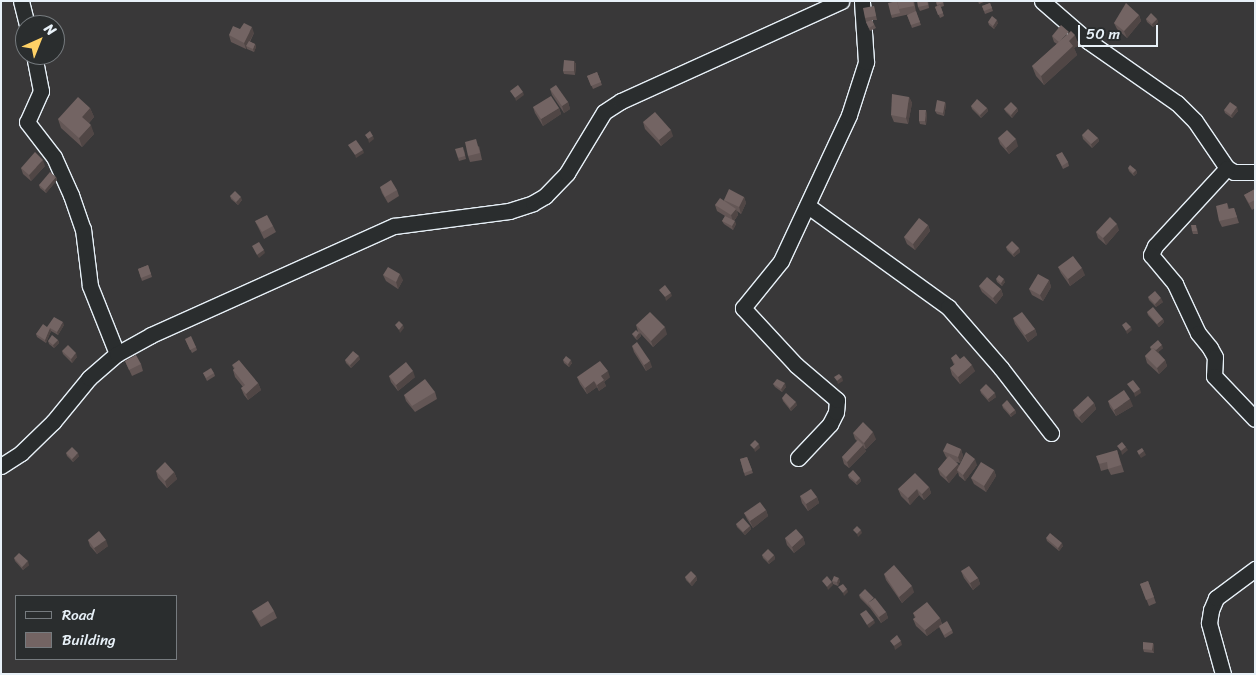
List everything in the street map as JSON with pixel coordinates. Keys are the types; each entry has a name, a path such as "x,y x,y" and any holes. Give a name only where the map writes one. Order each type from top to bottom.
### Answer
{"street":[{"path":"21,1 24,15"},
{"path":"1,466 21,453 89,378 117,354 151,335 394,226 509,211 533,203 567,173 604,112 621,101 841,1"},
{"path":"798,458 830,424 836,412 837,400 796,365 743,308 781,261 849,115 866,62 862,1"},
{"path":"1042,1 1088,41 1177,103 1195,121 1227,168 1234,172 1255,172"},
{"path":"36,65 41,91 27,122 54,157 71,195 83,229 90,286 117,354"},
{"path":"1227,168 1155,246 1152,255 1175,284 1198,333 1210,348 1215,358 1214,376 1255,419"},
{"path":"808,206 948,308 1002,368 1051,433"},
{"path":"1223,674 1209,623 1210,610 1216,598 1255,569"}],"building":[{"path":"897,1 913,1 914,6 899,9"},
{"path":"897,1 900,13 891,15 888,3"},
{"path":"917,1 927,1 928,5 918,7"},
{"path":"936,1 942,1 943,3 937,5"},
{"path":"990,3 992,8 984,11 982,6"},
{"path":"1126,3 1139,15 1124,31 1114,23"},
{"path":"940,5 943,13 938,15 935,7"},
{"path":"874,6 876,16 865,18 863,8"},
{"path":"916,11 920,22 911,25 907,15"},
{"path":"1151,13 1157,19 1152,24 1146,19"},
{"path":"992,16 997,20 993,26 988,22"},
{"path":"872,20 874,25 869,28 866,22"},
{"path":"244,23 252,27 244,43 229,35 233,26 240,29"},
{"path":"1061,25 1069,32 1059,42 1052,36"},
{"path":"1071,31 1075,35 1069,41 1073,46 1041,76 1032,66"},
{"path":"249,41 255,44 253,49 246,46"},
{"path":"564,60 574,61 574,71 563,71"},
{"path":"597,72 601,82 591,86 587,76"},
{"path":"518,85 523,92 515,98 510,91"},
{"path":"556,85 568,102 562,106 550,89"},
{"path":"892,94 909,97 906,118 891,115"},
{"path":"551,96 559,108 541,119 533,107"},
{"path":"78,97 90,108 82,117 91,125 79,138 58,119"},
{"path":"977,99 987,108 980,115 971,106"},
{"path":"937,100 945,102 943,113 935,111"},
{"path":"1011,102 1017,108 1011,115 1004,109"},
{"path":"1230,102 1237,107 1231,115 1224,110"},
{"path":"919,110 926,110 925,121 919,121"},
{"path":"655,112 671,130 659,140 643,122"},
{"path":"1088,129 1098,138 1091,144 1082,135"},
{"path":"1007,130 1016,139 1006,148 998,138"},
{"path":"370,131 373,136 368,139 365,135"},
{"path":"476,139 480,153 468,156 465,142"},
{"path":"356,140 363,150 355,155 348,145"},
{"path":"463,147 465,156 458,158 455,149"},
{"path":"35,152 43,160 29,175 21,168"},
{"path":"1062,152 1068,162 1062,166 1056,155"},
{"path":"1130,165 1136,170 1133,173 1128,168"},
{"path":"50,172 56,177 45,190 39,185"},
{"path":"391,180 397,190 385,197 380,187"},
{"path":"729,189 744,197 739,207 724,200"},
{"path":"1255,189 1255,200 1249,203 1244,195"},
{"path":"235,191 241,197 236,202 230,196"},
{"path":"720,198 736,209 731,215 715,205"},
{"path":"1227,203 1228,209 1234,208 1237,217 1219,221 1216,206"},
{"path":"267,215 273,226 262,232 255,221"},
{"path":"725,216 735,221 732,226 722,221"},
{"path":"1110,217 1117,224 1103,238 1096,232"},
{"path":"919,218 928,225 913,244 904,237"},
{"path":"1191,225 1196,225 1197,231 1192,231"},
{"path":"1012,241 1019,248 1013,254 1006,247"},
{"path":"259,242 264,250 257,255 252,246"},
{"path":"1073,256 1082,268 1068,279 1058,267"},
{"path":"148,265 151,274 141,278 138,269"},
{"path":"388,267 400,274 396,282 383,275"},
{"path":"1038,274 1049,280 1040,295 1029,289"},
{"path":"999,275 1004,279 1001,283 996,279"},
{"path":"987,277 1001,289 993,298 979,286"},
{"path":"665,285 671,293 665,297 659,290"},
{"path":"1155,291 1161,298 1155,304 1148,297"},
{"path":"1153,307 1163,319 1157,324 1147,312"},
{"path":"650,312 665,327 651,341 636,325"},
{"path":"1022,312 1035,329 1025,335 1013,318"},
{"path":"54,317 63,322 57,332 50,328 45,340 36,334 43,324 47,327"},
{"path":"399,321 403,325 399,330 395,325"},
{"path":"1126,322 1131,327 1126,331 1122,325"},
{"path":"636,330 639,333 636,337 632,334"},
{"path":"52,335 58,340 53,345 48,341"},
{"path":"191,336 196,347 190,350 185,339"},
{"path":"1158,340 1162,345 1156,350 1152,349 1150,347"},
{"path":"637,342 650,361 644,365 632,346"},
{"path":"68,345 76,353 71,359 62,351"},
{"path":"1153,348 1165,360 1157,368 1145,356"},
{"path":"353,351 359,356 350,365 345,360"},
{"path":"956,354 960,359 964,356 972,365 958,377 950,368 955,364 951,358"},
{"path":"136,355 141,364 129,370 125,361"},
{"path":"566,356 571,360 568,364 563,360"},
{"path":"239,360 258,383 246,394 241,388 245,385 233,370 235,368 232,365"},
{"path":"600,361 608,371 601,376 604,380 597,385 594,381 585,388 577,377"},
{"path":"406,362 413,371 396,385 389,376"},
{"path":"211,368 214,373 206,378 203,373"},
{"path":"839,374 842,377 837,381 834,377"},
{"path":"425,379 435,392 412,406 404,395"},
{"path":"777,379 785,383 781,389 773,384"},
{"path":"1133,380 1140,389 1134,393 1127,384"},
{"path":"986,384 995,393 988,399 980,390"},
{"path":"1124,390 1130,399 1114,410 1108,401"},
{"path":"786,393 796,402 790,408 782,398"},
{"path":"1088,396 1094,403 1079,417 1073,410"},
{"path":"1007,400 1015,410 1010,414 1002,405"},
{"path":"863,422 873,432 864,443 853,433"},
{"path":"755,440 759,444 754,449 750,445"},
{"path":"858,440 863,445 847,462 842,457"},
{"path":"1122,442 1126,447 1121,451 1117,446"},
{"path":"947,443 961,449 958,457 943,451"},
{"path":"72,447 78,453 72,459 66,453"},
{"path":"1142,448 1144,451 1139,455 1137,451"},
{"path":"1117,450 1121,465 1108,469 1107,462 1099,464 1096,456"},
{"path":"966,452 975,459 963,475 957,470"},
{"path":"949,456 958,464 946,477 938,469"},
{"path":"747,457 752,470 744,473 740,459"},
{"path":"165,462 174,472 165,481 156,471"},
{"path":"981,462 994,470 984,486 971,478"},
{"path":"853,470 860,478 856,482 848,475"},
{"path":"915,473 929,487 922,494 917,489 908,498 898,489"},
{"path":"811,489 817,497 806,504 800,496"},
{"path":"760,502 766,510 750,521 744,513"},
{"path":"743,518 750,526 743,532 736,524"},
{"path":"857,526 861,530 857,534 853,530"},
{"path":"796,529 803,537 792,547 785,538"},
{"path":"99,531 106,540 94,548 88,540"},
{"path":"1050,533 1062,543 1058,548 1046,538"},
{"path":"768,549 774,555 768,561 762,555"},
{"path":"19,553 28,561 22,567 14,558"},
{"path":"894,565 912,586 899,597 884,574"},
{"path":"969,566 978,578 970,583 961,571"},
{"path":"691,571 696,576 690,583 685,577"},
{"path":"827,576 832,582 827,587 822,581"},
{"path":"834,576 839,578 837,582 832,581"},
{"path":"1148,581 1154,597 1146,600 1140,584"},
{"path":"843,584 847,589 843,593 838,587"},
{"path":"865,589 874,598 868,603 869,605 859,595"},
{"path":"875,598 886,612 879,617 868,603"},
{"path":"268,601 274,611 259,621 252,611"},
{"path":"927,602 940,618 925,630 913,619 916,617 913,613"},
{"path":"866,610 874,620 867,625 860,614"},
{"path":"947,621 952,630 944,635 939,626"},
{"path":"897,635 901,641 894,646 890,641"},
{"path":"1143,642 1153,643 1152,650 1143,649"}]}
